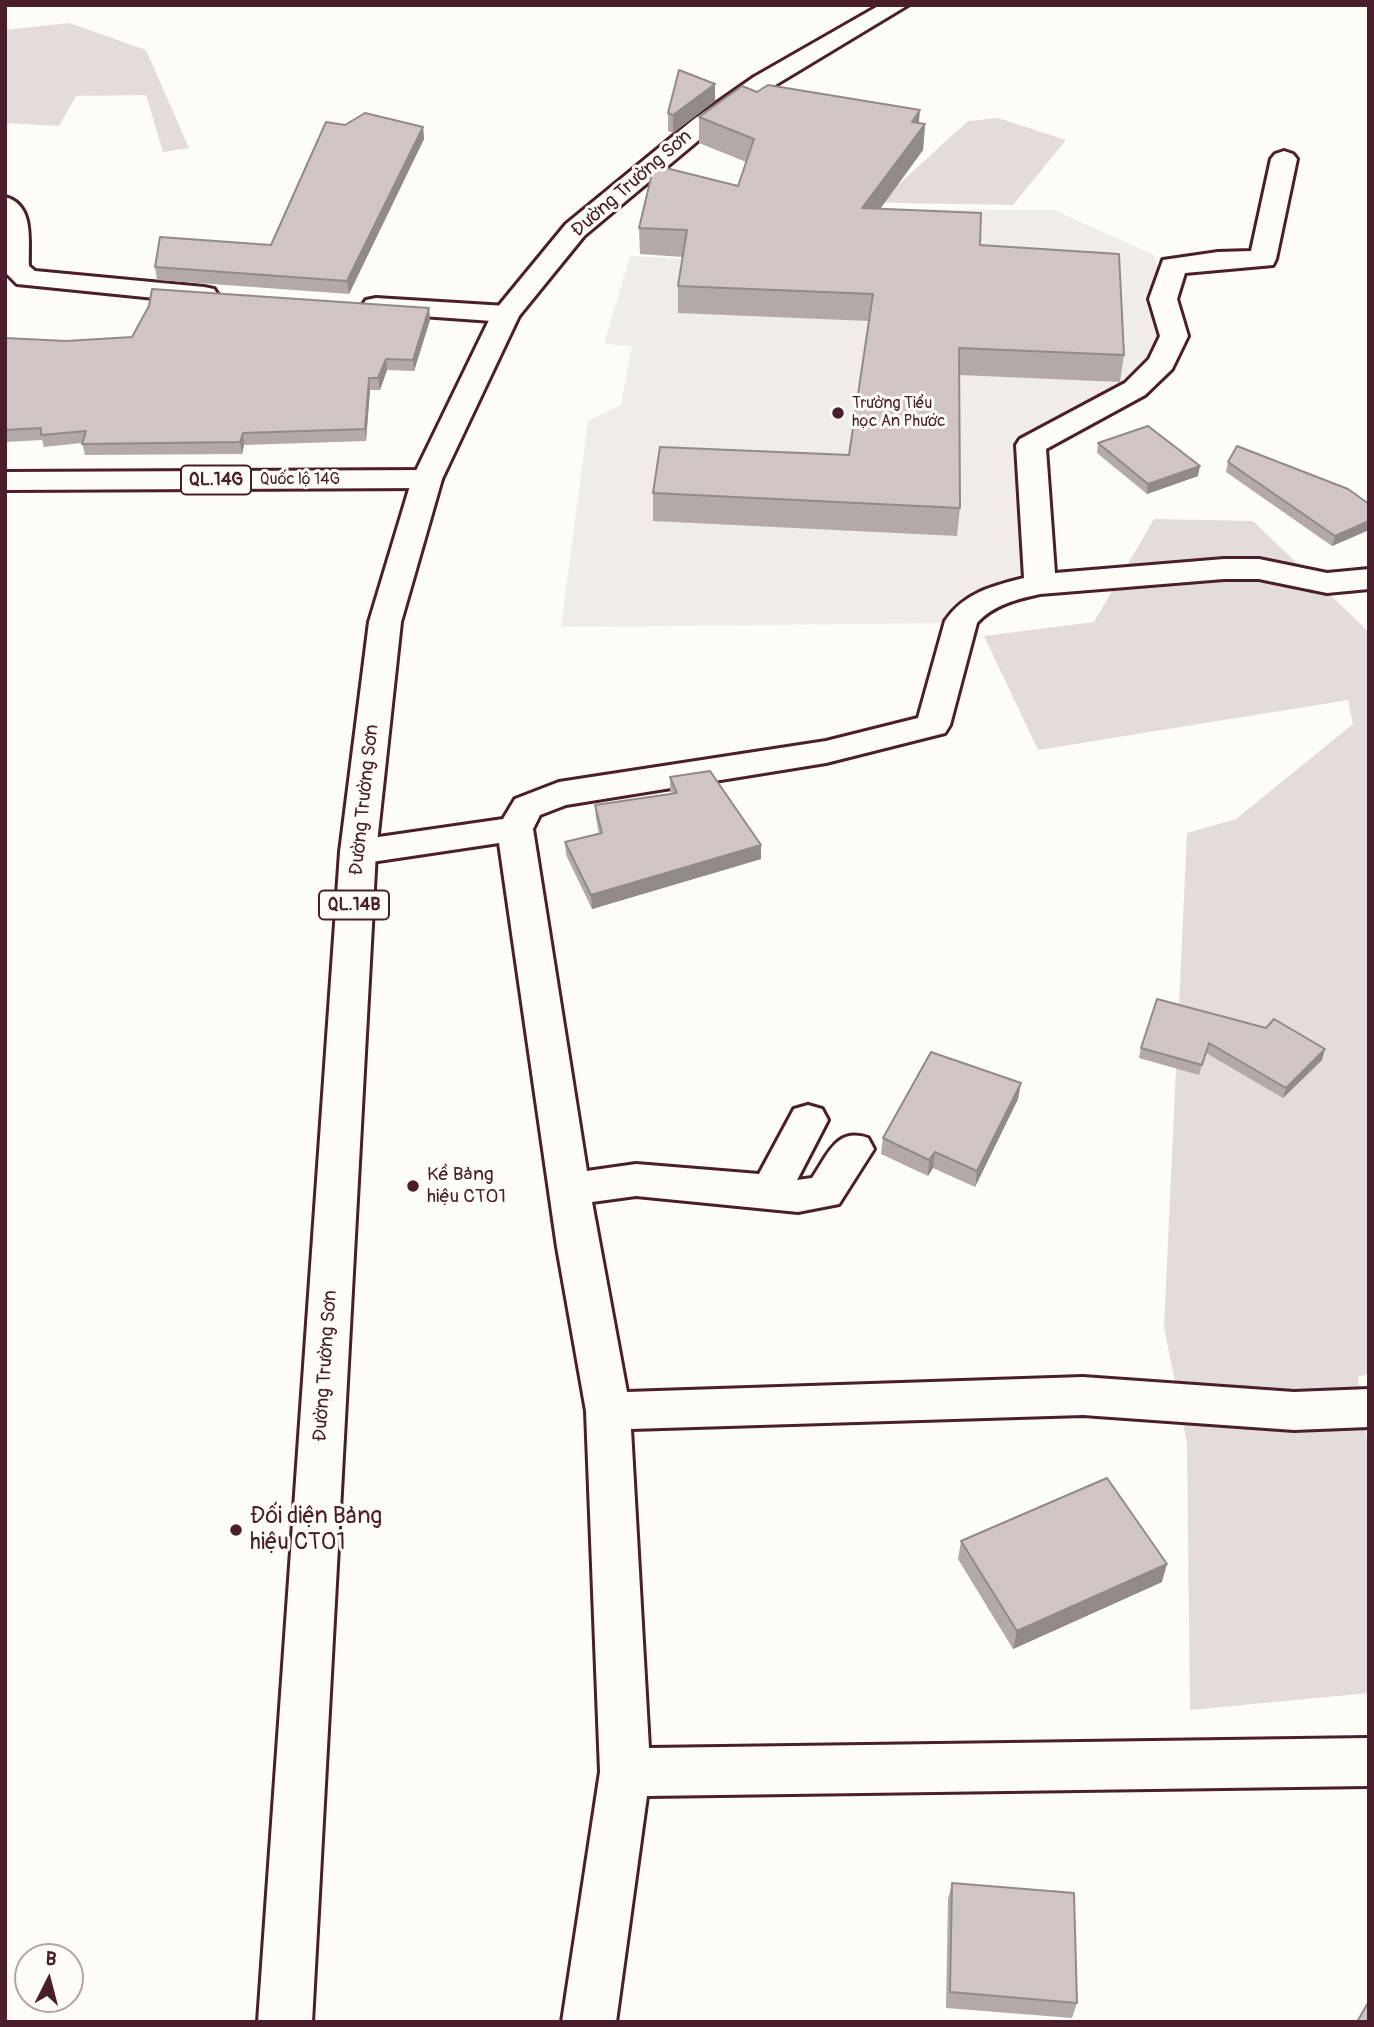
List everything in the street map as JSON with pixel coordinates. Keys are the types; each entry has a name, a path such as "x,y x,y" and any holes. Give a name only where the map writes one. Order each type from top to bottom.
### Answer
{"main road":[{"name":"Đường Trường Sơn","path":"285,2022 358,852 385,622 427,480 506,314 575,230 649,166 763,82 897,5"},
{"path":"1040,584 1031,445 1135,388 1162,363 1174,336 1163,299 1174,267 1218,260 1263,259 1284,159"},
{"path":"5,205 13,212 16,268 27,278 226,297"},
{"path":"346,305 506,314"},
{"name":"Quốc lộ 14G","path":"5,481 427,480"},
{"path":"589,2022 625,1772 608,1411 569,1189 515,829 527,807 559,794 826,752 933,726 961,621 974,606 1003,593 1040,584 1235,569 1259,569 1327,583 1369,579"},
{"path":"358,852 515,829"},
{"path":"770,1191 808,1120"},
{"path":"569,1189 636,1180 770,1191 798,1196 824,1194 854,1149"},
{"path":"608,1411 1083,1396 1294,1411 1369,1408"},
{"path":"625,1772 1369,1762"}],"shaded area":[{"path":"69,23 146,50 189,148 163,152 146,95 76,96 59,126 5,123 5,30"},
{"path":"998,118 1066,140 1013,205 842,202 866,177 899,184 968,121"},
{"name":"Trường Tiểu học An Phước","path":"782,209 1054,210 1154,255 1177,329 1161,355 1022,445 1026,581 973,597 957,605 948,623 561,627 588,421 621,405 632,346 604,344 630,256 772,263"},
{"path":"1154,519 1253,521 1369,632 1369,1374 1358,1377 1369,1452 1369,1693 1190,1710 1187,1443 1164,1327 1187,833 1236,819 1353,724 1348,700 1038,750 984,636 1094,622"}],"building":[{"path":"679,70 715,84 673,115 668,113"},
{"path":"768,85 920,110 912,122 925,124 862,208 981,213 980,245 1119,254 1124,355 959,348 960,508 653,493 660,447 849,455 873,294 678,286 687,230 639,228 654,165 738,186 754,139 699,117 742,86 757,92"},
{"path":"365,113 423,127 347,281 155,267 160,237 271,245 326,122 345,125"},
{"path":"152,289 429,308 413,360 386,359 378,378 369,378 365,429 243,433 240,442 82,444 86,431 41,435 41,428 5,430 5,338 66,341 132,337 149,306"},
{"path":"1148,426 1200,466 1148,484 1098,443"},
{"path":"1237,446 1348,489 1369,504 1369,521 1335,536 1228,462"},
{"path":"710,771 761,845 591,895 565,842 602,833 595,805 677,793 670,777"},
{"path":"1157,999 1266,1028 1274,1019 1325,1049 1286,1088 1209,1043 1202,1065 1141,1048"},
{"path":"931,1052 1021,1083 977,1171 935,1152 929,1160 883,1138"},
{"path":"1107,1478 1167,1564 1017,1631 961,1541"},
{"path":"952,1883 1074,1893 1077,2003 950,1992"},
{"path":"1369,2001 1369,2022 1357,2022"}],"place":[{"name":"Trường Tiểu học An Phước","path":"838,413"},
{"name":"Kề Bảng hiệu CT01","path":"413,1186"},
{"name":"Đối diện Bảng hiệu CT01","path":"236,1530"}]}
